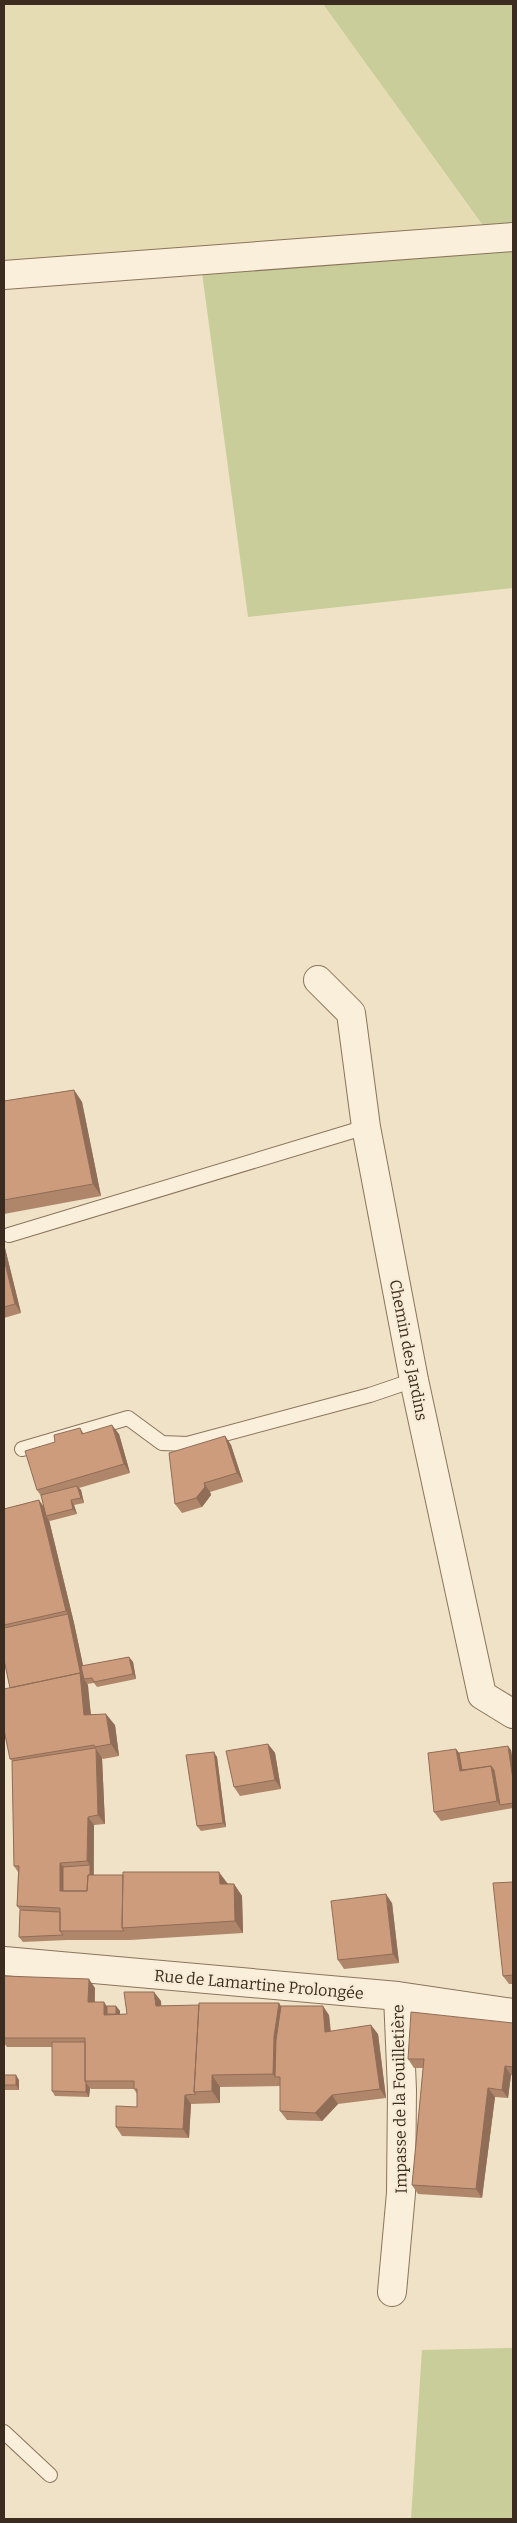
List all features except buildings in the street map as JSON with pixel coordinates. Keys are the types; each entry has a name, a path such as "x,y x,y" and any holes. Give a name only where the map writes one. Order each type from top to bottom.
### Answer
{"street":[{"path":"4,275 513,237"},
{"name":"Chemin des Jardins","path":"318,980 352,1013 366,1127 414,1380 482,1695 513,1714"},
{"name":"Rue de Lamartine Prolongée","path":"4,1961 398,1996 513,2013"},
{"name":"Impasse de la Fouilletière","path":"392,2292 401,2193 402,2090 398,1996"}],"lane":[{"path":"9,1235 366,1127"},
{"path":"22,1449 128,1418 162,1443 187,1444 370,1395 414,1380"},
{"path":"4,2432 50,2474"}],"shaded area":[{"path":"4,4 323,4 484,228 4,266"}],"green space":[{"path":"323,4 513,4 513,588 248,617 199,250 484,227"},
{"path":"513,2348 513,2519 411,2519 422,2350"}]}
